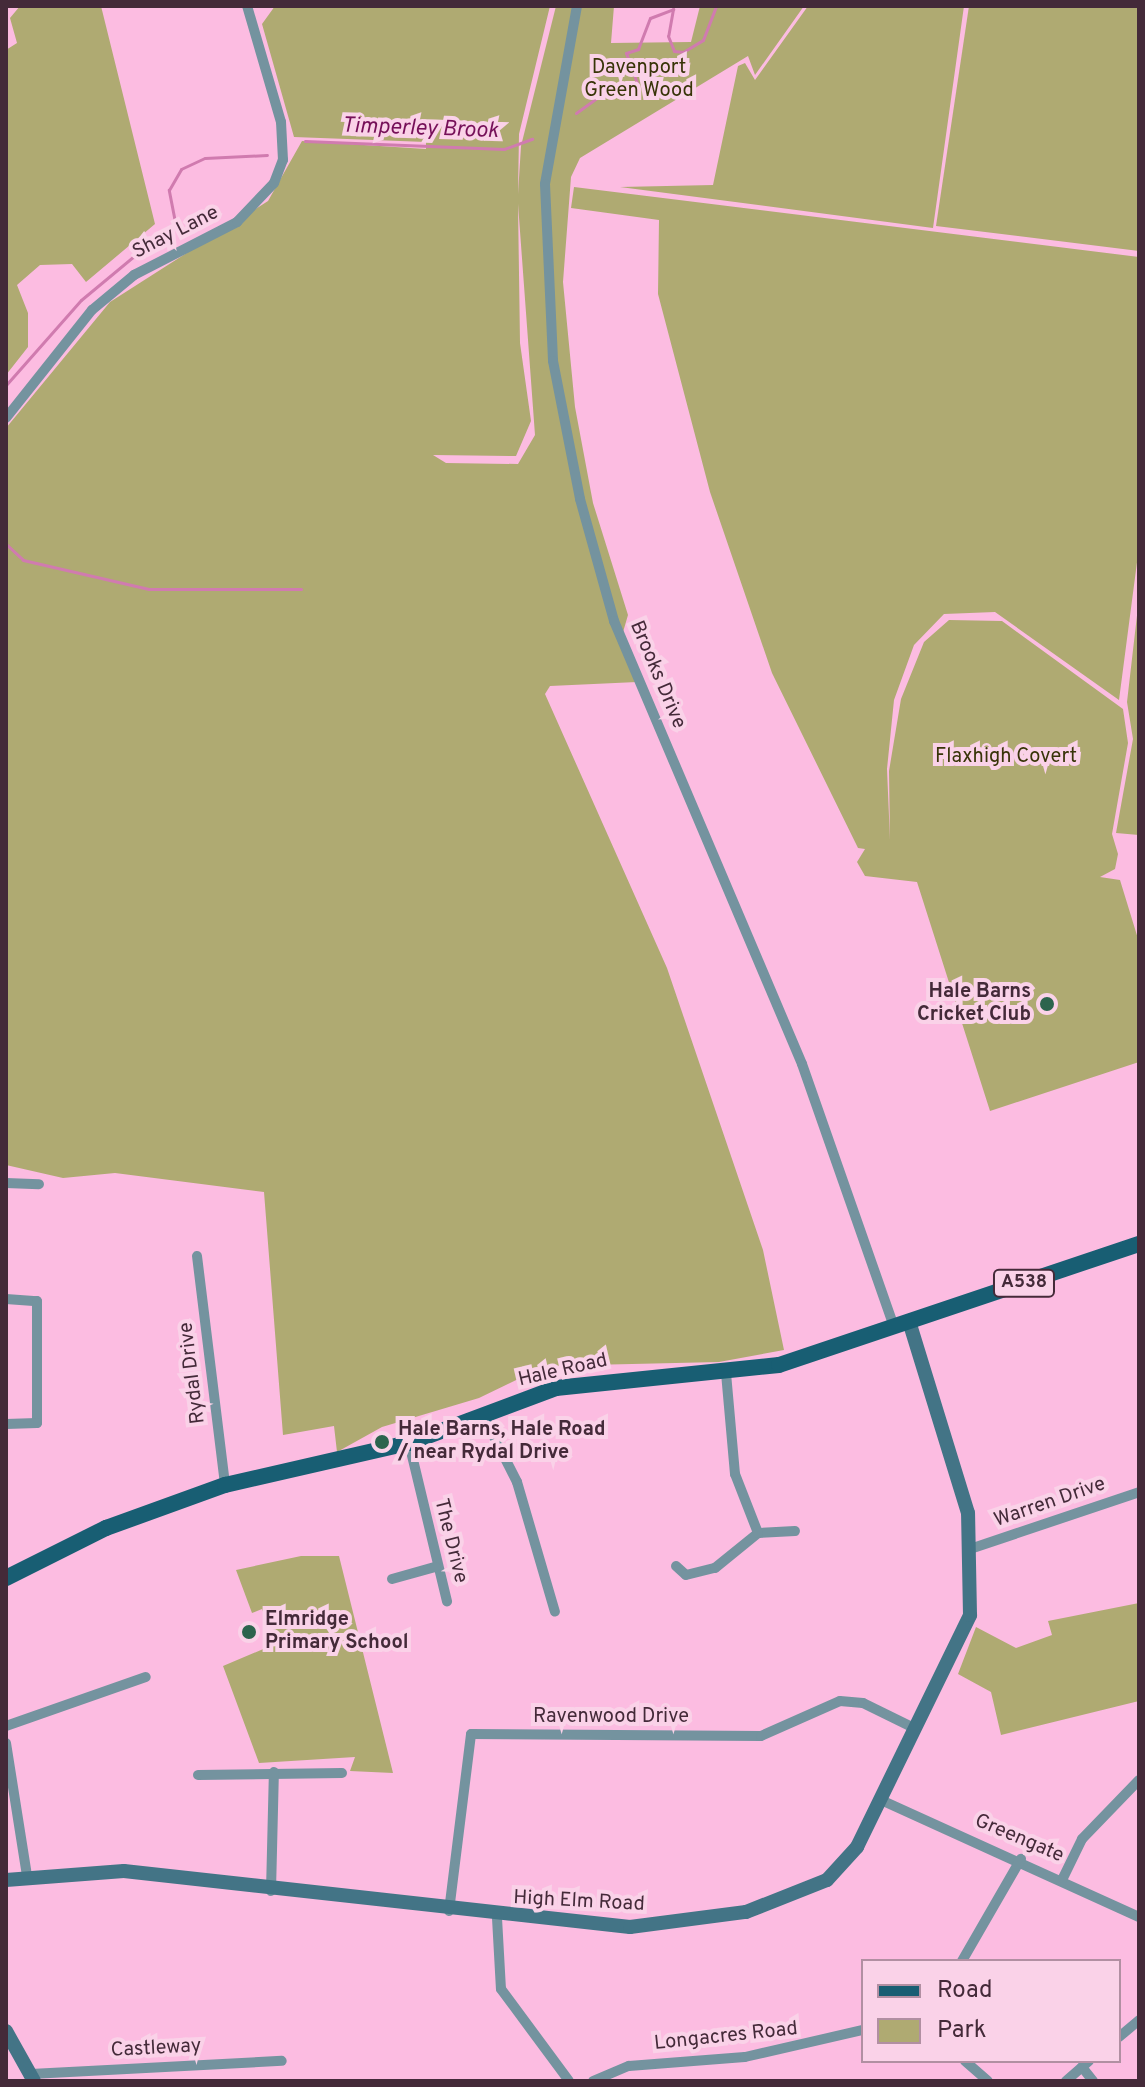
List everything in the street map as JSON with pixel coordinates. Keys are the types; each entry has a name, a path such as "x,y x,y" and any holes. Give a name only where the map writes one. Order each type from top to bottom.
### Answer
{"main road":[{"name":"Hale Road","path":"6,1578 106,1528 225,1485 409,1443 483,1415 596,1380 726,1374 901,1324 1139,1244"}],"street":[{"name":"Shay Lane","path":"6,418 92,310 134,275 237,222 274,183 283,160 281,122 247,6"},
{"name":"Brooks Drive","path":"577,6 545,184 553,361 580,499 614,621 802,1064 901,1324"},
{"path":"6,1183 39,1184"},
{"name":"Rydal Drive","path":"197,1256 225,1485"},
{"path":"6,1299 37,1301 37,1423 6,1424"},
{"name":"High Elm Road","path":"6,1880 27,1875 124,1871 497,1918 666,1926 791,1899 844,1865 881,1800 970,1615 973,1548 955,1460 901,1324"},
{"path":"726,1374 735,1474 758,1533"},
{"path":"483,1415 517,1482 555,1612"},
{"name":"The Drive","path":"409,1443 435,1567 447,1601"},
{"name":"Warren Drive","path":"973,1548 1139,1492"},
{"path":"676,1566 686,1575 715,1568 758,1533 795,1531"},
{"path":"392,1579 435,1567"},
{"path":"6,1726 146,1677"},
{"name":"Ravenwood Drive","path":"449,1911 471,1734 761,1736 840,1701 863,1703 916,1729"},
{"path":"6,1743 27,1875"},
{"path":"271,1891 274,1772"},
{"path":"198,1775 342,1773"},
{"path":"1063,1878 1082,1839 1139,1780"},
{"name":"Greengate","path":"881,1800 1063,1878 1139,1917"},
{"path":"963,1959 1021,1859"},
{"path":"497,1918 501,1989 569,2081"},
{"path":"1121,2035 1139,2020"},
{"name":"Longacres Road","path":"593,2081 629,2066 745,2057 861,2030"},
{"path":"6,2031 33,2077"},
{"name":"Castleway","path":"33,2077 282,2061"},
{"path":"967,2063 988,2081"},
{"path":"1066,2081 1085,2064 1093,2081"}],"green space":[{"path":"20,6 101,6 155,224 86,282 72,264 40,265 17,285 28,313 28,347 6,375 6,50 17,43 10,18"},
{"name":"Davenport Green Wood","path":"275,6 550,6 519,134 518,194 521,146 556,6 614,6 611,43 691,42 700,6 804,6 755,75 748,56 580,158 571,177 563,282 575,407 593,503 628,615 621,639 637,682 550,686 545,694 667,968 763,1250 784,1350 719,1362 545,1366 479,1398 382,1427 337,1452 334,1426 283,1435 264,1192 115,1173 63,1178 6,1165 6,428 110,302 268,201 302,141 426,149 426,142 294,137 262,24","holes":["518,204 535,435 518,464 446,463 433,455 516,456 531,421 520,343"]},
{"path":"808,6 964,6 933,228 620,187 713,185 738,66 745,63 755,80"},
{"path":"969,6 1139,6 1139,251 936,226"},
{"name":"Flaxhigh Covert","path":"574,187 1139,257 1139,547 1119,700 995,612 944,614 914,645 894,700 887,769 890,840 889,771 901,699 924,642 949,620 1002,621 1123,709 1128,743 1112,834 1118,854 1115,869 1100,877 1120,880 1139,942 1139,1062 990,1111 917,882 865,876 857,862 865,849 858,848 772,673 710,492 658,294 659,220 571,208"},
{"path":"1139,598 1139,835 1116,833 1133,739 1127,702"},
{"path":"301,1556 339,1556 393,1773 350,1771 355,1757 259,1763 223,1666 275,1644 262,1609 252,1613 236,1570"},
{"path":"1139,1603 1139,1701 1001,1735 991,1692 958,1674 976,1627 1016,1648 1052,1635 1048,1621"}],"waterway":[{"name":"Timperley Brook","path":"576,113 605,92 622,93 637,83 626,53 638,49 650,18 673,9 668,36 674,51 683,52 703,40 716,6"},
{"name":"Timperley Brook","path":"305,141 504,149 532,139"},
{"name":"Timperley Brook","path":"175,222 169,190 181,169 205,158 267,155"},
{"name":"Timperley Brook","path":"6,385 81,300 158,236"},
{"path":"6,544 23,560 149,589 301,589"}],"place":[{"name":"Hale Barns Cricket Club","path":"1047,1004"},
{"name":"Hale Barns, Hale Road / near Rydal Drive","path":"382,1442"},
{"name":"Elmridge Primary School","path":"249,1632"}]}
